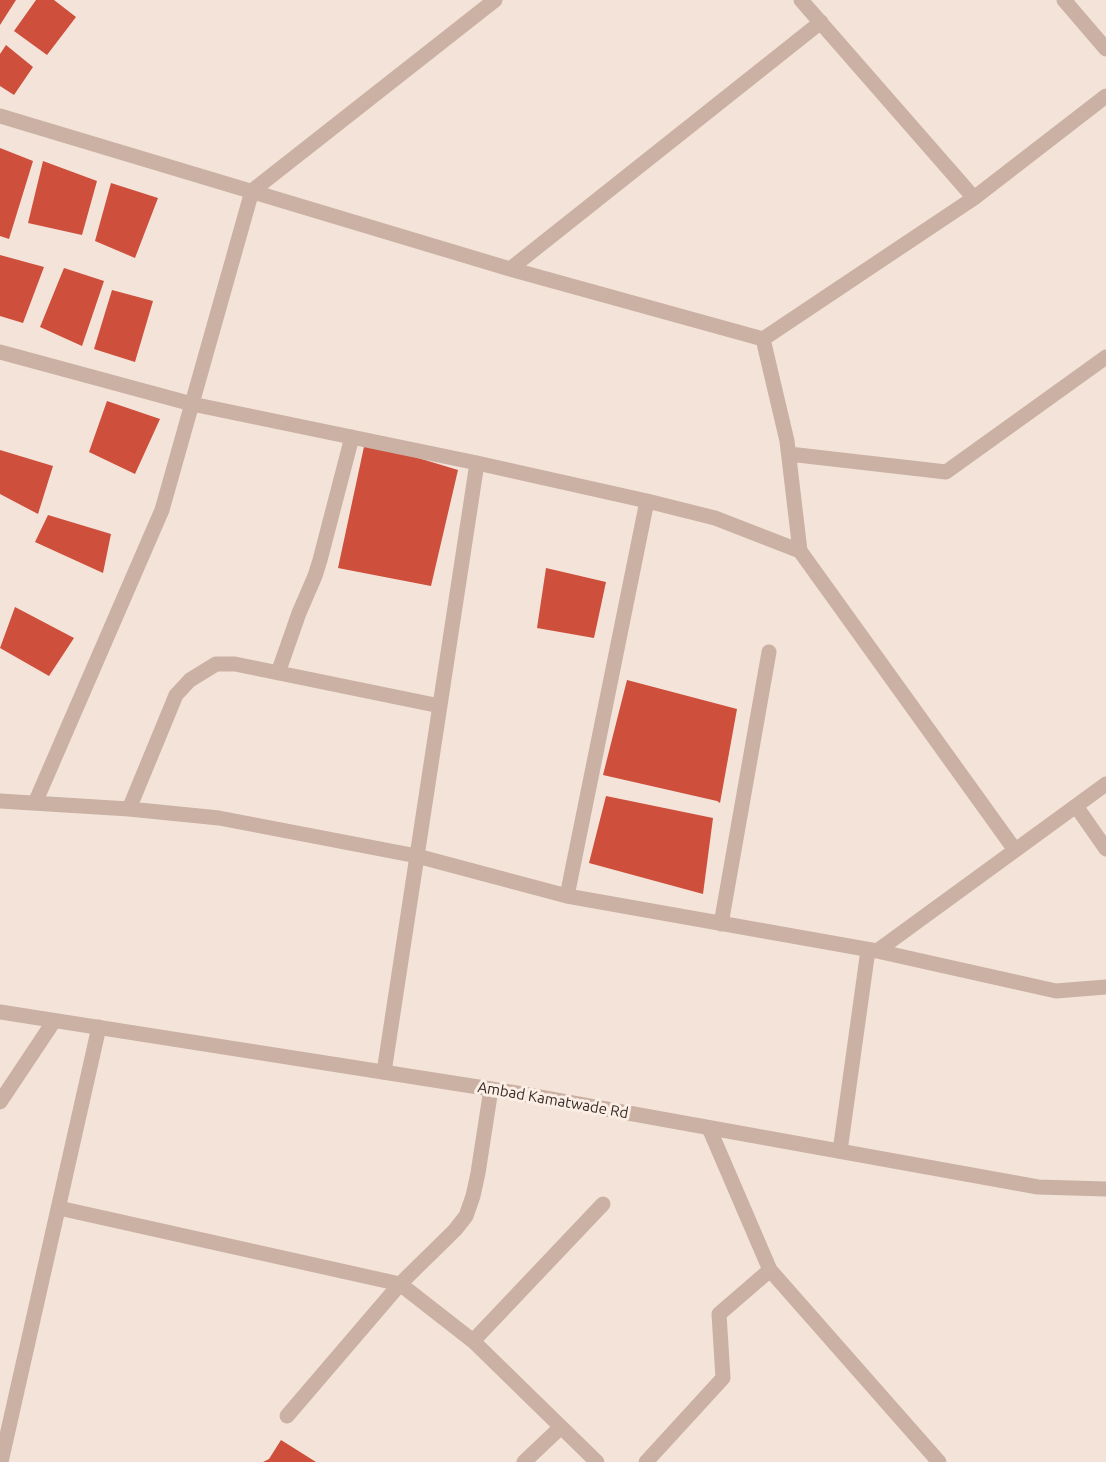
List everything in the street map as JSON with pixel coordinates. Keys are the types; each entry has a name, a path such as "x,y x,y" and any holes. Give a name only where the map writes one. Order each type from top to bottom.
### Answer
{"street":[{"path":"35,803 162,510 252,191 495,0"},
{"path":"801,0 974,198"},
{"path":"1064,0 1106,49"},
{"path":"510,269 821,22"},
{"path":"0,116 510,269 763,339 974,198 1106,96"},
{"path":"763,339 788,441 800,551 1016,850"},
{"path":"0,369 3,353 192,404 352,436 647,501 715,518 800,551"},
{"path":"789,454 946,472 1106,357"},
{"path":"278,673 320,560 352,436"},
{"path":"384,1072 477,463"},
{"path":"567,896 647,501"},
{"path":"721,924 769,652"},
{"path":"129,809 177,695 190,680 216,664 235,664 440,706"},
{"path":"840,1151 872,950 1106,784"},
{"path":"0,801 129,809 219,818 417,856 567,896 872,950 1056,991 1106,987"},
{"path":"1076,806 1106,849"},
{"name":"Ambad Kamatwade Rd","path":"0,1012 491,1089 1038,1187 1106,1189"},
{"path":"0,1102 54,1021"},
{"path":"1,1462 99,1027"},
{"path":"287,1416 400,1284 455,1230 466,1216 478,1173 491,1089"},
{"path":"709,1128 770,1270 939,1462"},
{"path":"473,1341 603,1204"},
{"path":"59,1209 400,1284 473,1341 597,1462"},
{"path":"646,1462 723,1378 719,1314 770,1270"},
{"path":"524,1462 561,1427"}],"building":[{"path":"0,0 16,0 0,25"},
{"path":"36,0 54,0 76,17 47,55 14,31"},
{"path":"6,45 33,67 14,95 0,86 0,54"},
{"path":"0,148 33,161 9,239 0,236"},
{"path":"43,161 97,181 82,235 28,223"},
{"path":"111,183 158,198 135,258 95,241"},
{"path":"0,255 44,267 23,323 0,316"},
{"path":"64,268 104,281 82,346 40,327"},
{"path":"112,290 153,301 135,362 94,349"},
{"path":"107,401 160,419 135,474 89,452"},
{"path":"365,442 458,470 431,586 338,568"},
{"path":"0,450 53,466 38,514 0,494"},
{"path":"48,515 111,534 103,573 35,542"},
{"path":"546,568 606,582 594,638 537,628"},
{"path":"15,607 74,638 49,676 0,648"},
{"path":"627,680 737,709 720,803 603,775"},
{"path":"606,796 713,818 703,894 589,863"},
{"path":"281,1440 316,1462 263,1462 269,1459"}]}
